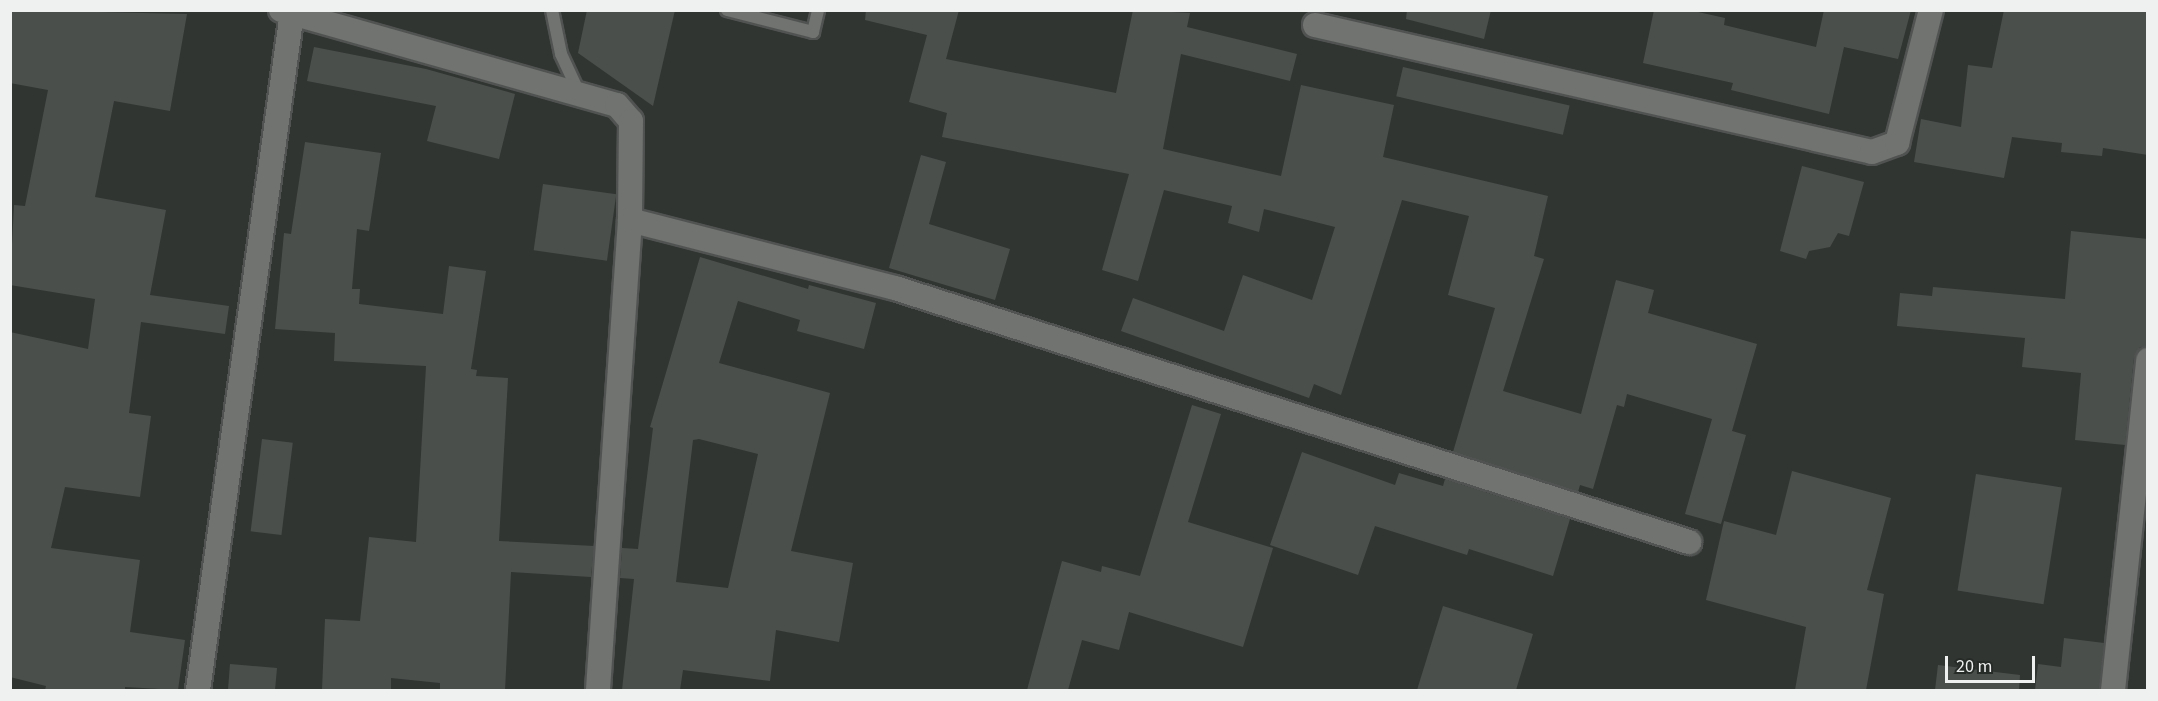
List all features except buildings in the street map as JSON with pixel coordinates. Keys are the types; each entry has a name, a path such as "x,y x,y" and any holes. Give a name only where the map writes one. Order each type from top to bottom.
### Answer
{"street":[{"path":"1315,25 1872,152 1897,143 1931,10"},
{"path":"198,690 287,12 617,105 631,121 630,220 598,690"},
{"path":"630,220 896,288 1689,542"},
{"path":"2113,690 2148,360"}],"lane":[{"path":"552,10 561,54 580,95"},
{"path":"727,10 813,32 818,10"}]}
